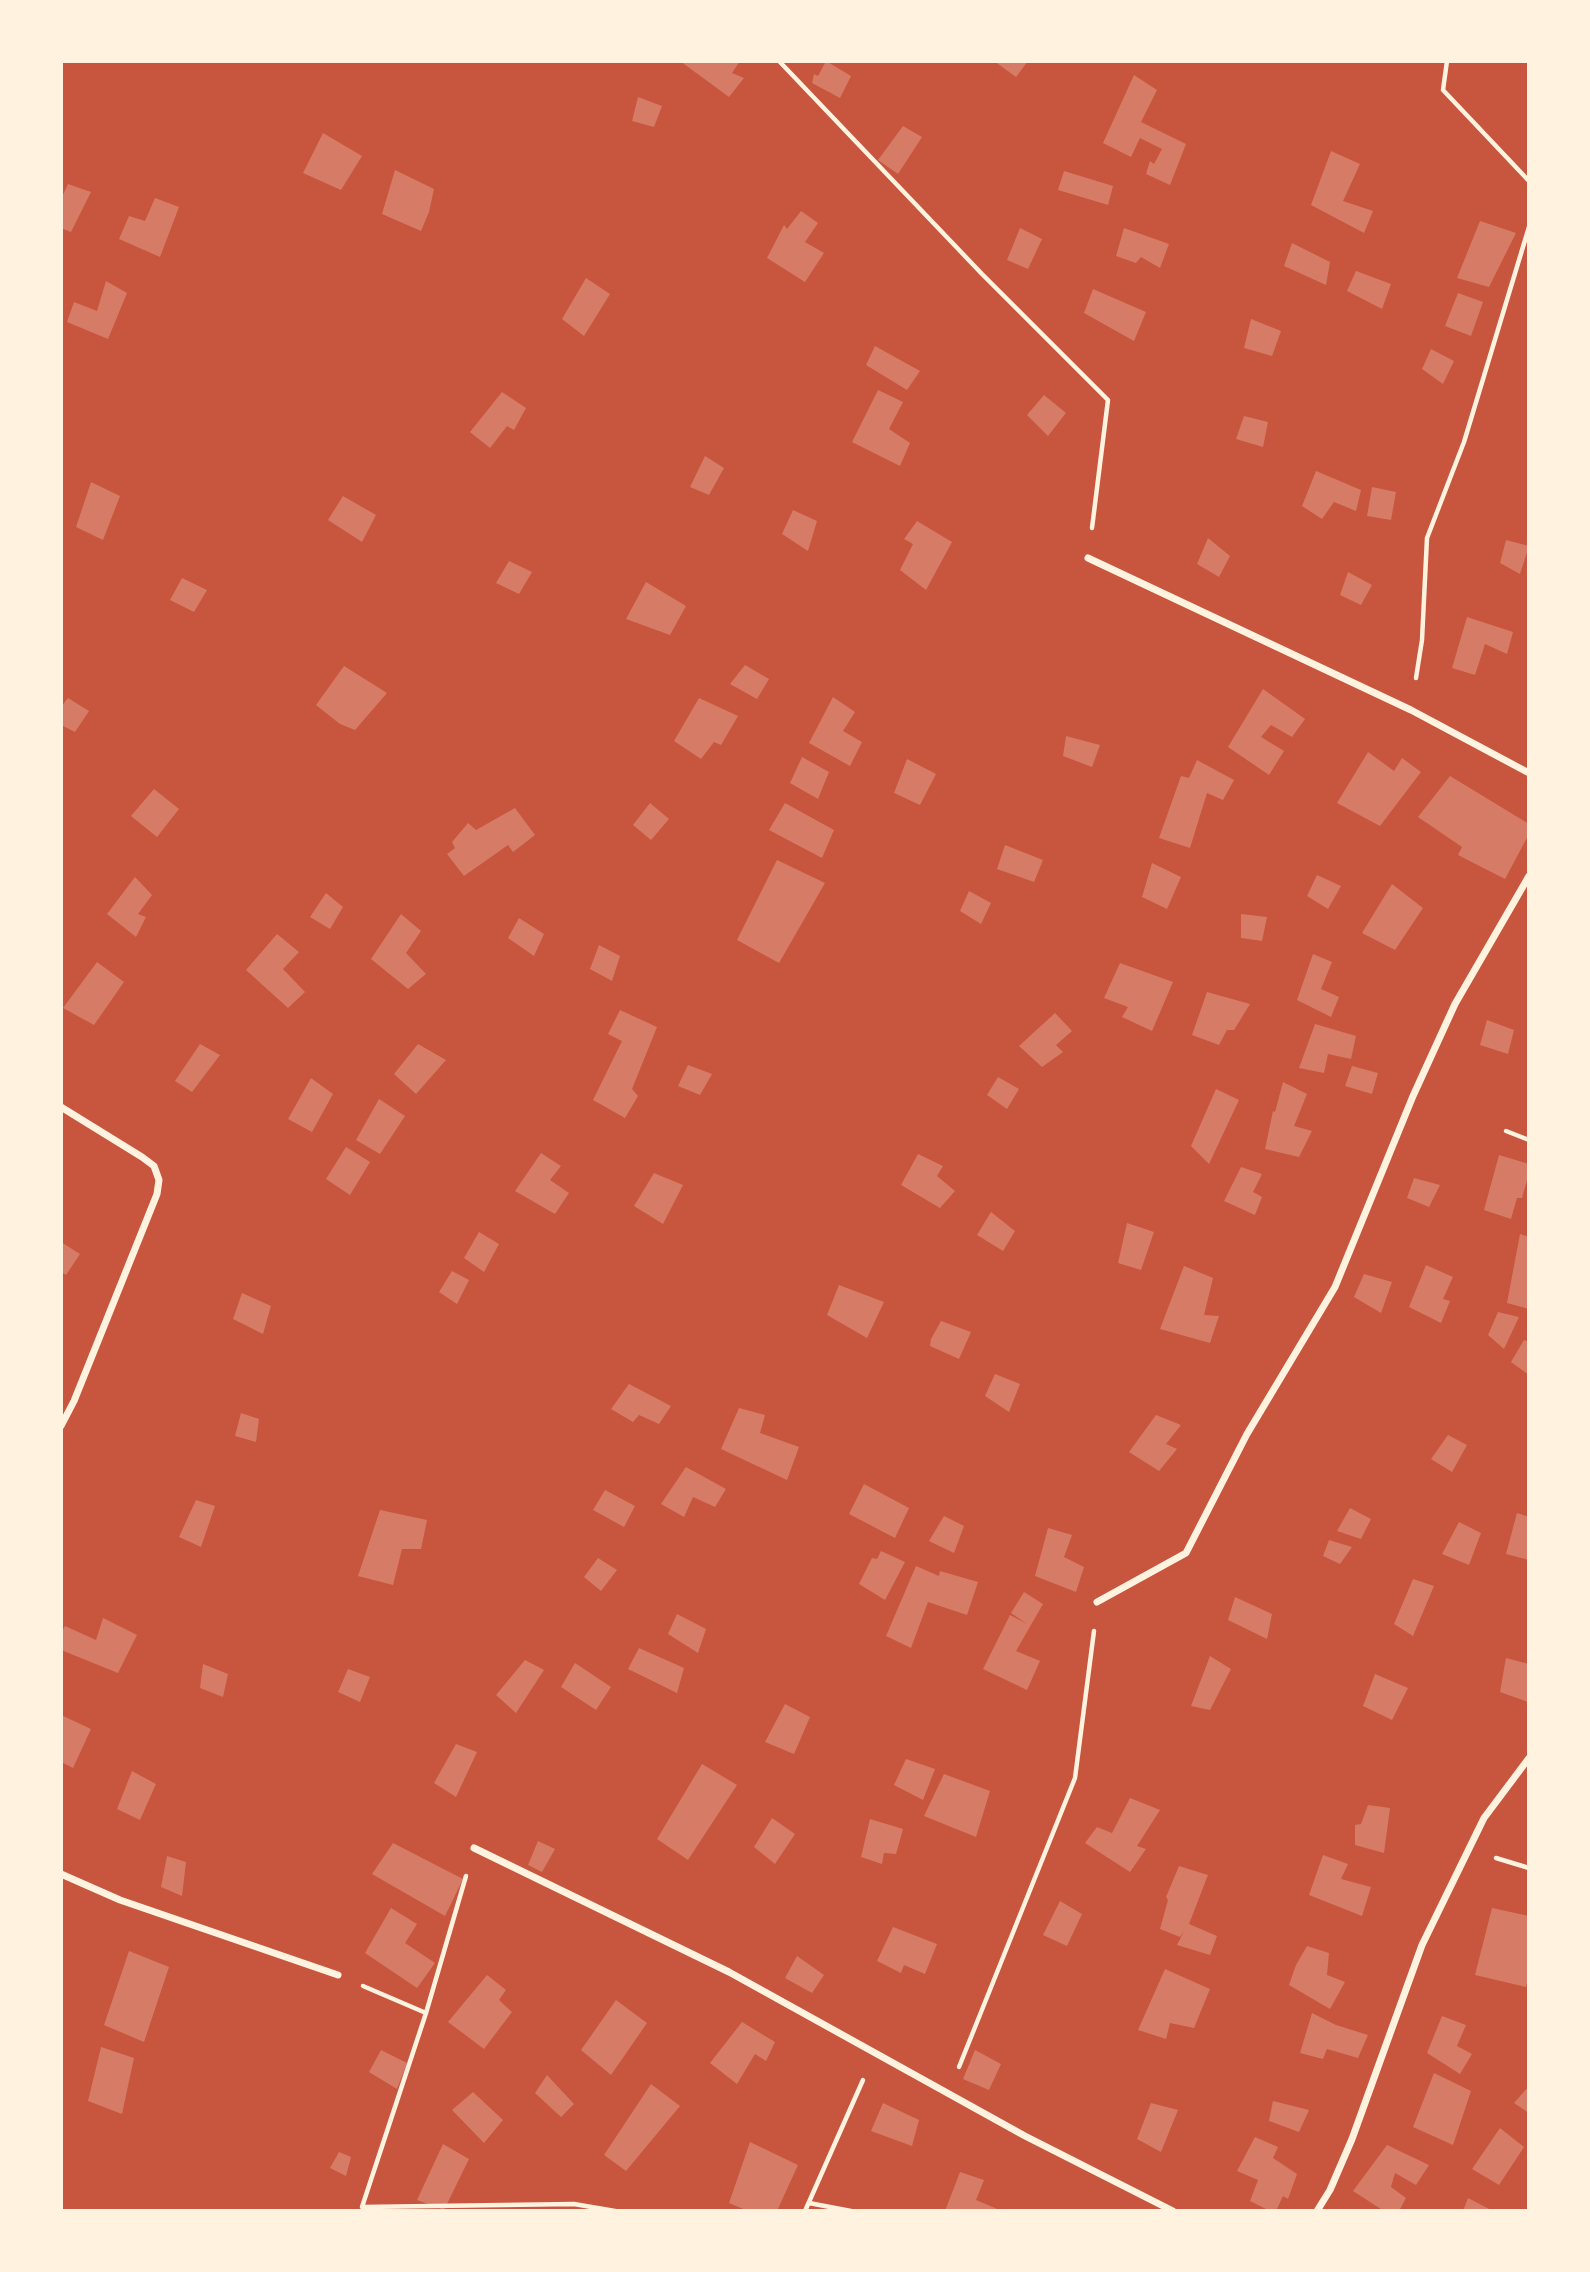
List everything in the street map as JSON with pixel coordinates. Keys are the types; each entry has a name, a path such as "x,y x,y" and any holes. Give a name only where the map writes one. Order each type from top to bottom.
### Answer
{"street":[{"path":"1088,558 1411,710 1529,773"},
{"path":"1097,1602 1186,1553 1247,1434 1335,1287 1413,1096 1455,1004 1529,876"},
{"path":"61,1107 142,1157 154,1166 159,1180 150,1213 74,1401 61,1426"},
{"path":"1317,2211 1352,2139 1422,1945 1485,1818 1529,1758"},
{"path":"474,1849 729,1972 1025,2136 1173,2211"},
{"path":"61,1874 120,1900 338,1975"}],"path":[{"path":"779,61 982,274 1108,400 1088,558"},
{"path":"1447,61 1443,90 1529,181"},
{"path":"1411,710 1422,640 1427,538 1464,442 1529,227"},
{"path":"1506,1131 1529,1140"},
{"path":"948,2093 1075,1778 1097,1602"},
{"path":"474,1849 426,2013 362,2207 574,2204 615,2211"},
{"path":"338,1975 426,2013"},
{"path":"805,2211 875,2053"},
{"path":"809,2203 851,2211"}],"building":[{"path":"680,61 740,61 732,73 744,78 729,97"},
{"path":"826,61 851,76 840,98 812,83 814,74 818,76"},
{"path":"994,61 1028,61 1016,77"},
{"path":"1134,75 1157,90 1141,122 1186,144 1170,185 1146,174 1150,161 1154,164 1162,149 1140,138 1131,157 1103,143"},
{"path":"638,97 662,106 654,127 632,121"},
{"path":"903,126 922,137 898,174 878,160"},
{"path":"323,133 362,156 341,190 303,173"},
{"path":"1331,151 1360,164 1343,201 1373,211 1364,233 1311,205"},
{"path":"395,170 434,189 421,231 382,214"},
{"path":"1064,171 1113,186 1108,205 1058,190"},
{"path":"68,184 91,192 71,232 61,228 61,199"},
{"path":"155,198 179,207 160,257 119,239 129,216 145,221"},
{"path":"801,211 818,223 805,242 824,253 805,282 767,258 784,225 787,229"},
{"path":"1480,221 1516,233 1489,287 1457,278"},
{"path":"1020,228 1042,239 1028,269 1007,260"},
{"path":"1124,228 1169,244 1160,268 1141,257 1136,263 1116,256"},
{"path":"1292,243 1330,262 1326,285 1284,266"},
{"path":"1356,271 1391,284 1382,309 1347,291"},
{"path":"586,278 610,294 584,336 562,319"},
{"path":"106,281 127,293 108,339 67,322 74,302 97,311"},
{"path":"1093,289 1146,312 1134,341 1084,313"},
{"path":"1458,293 1483,302 1471,336 1445,326"},
{"path":"1251,319 1281,331 1272,356 1244,348"},
{"path":"875,346 920,371 907,390 866,365"},
{"path":"1431,349 1454,361 1443,384 1422,369"},
{"path":"878,390 903,402 889,429 910,443 900,466 852,442"},
{"path":"502,392 526,408 514,430 507,426 490,448 470,432"},
{"path":"1044,395 1066,413 1048,436 1027,415"},
{"path":"1244,416 1268,422 1263,447 1236,439"},
{"path":"705,456 724,468 709,495 690,487"},
{"path":"1316,471 1361,490 1356,511 1334,502 1322,519 1302,506"},
{"path":"91,482 120,496 103,540 76,527"},
{"path":"1372,487 1396,492 1391,520 1367,516"},
{"path":"343,496 376,515 362,542 328,520"},
{"path":"793,510 817,521 808,551 782,534"},
{"path":"917,521 952,542 926,590 900,570 913,544 904,539"},
{"path":"1208,538 1230,556 1219,577 1197,564"},
{"path":"1506,540 1529,546 1520,574 1500,563"},
{"path":"509,561 532,572 519,594 496,583"},
{"path":"1348,572 1372,585 1361,605 1340,595"},
{"path":"182,578 207,590 194,612 170,600"},
{"path":"646,582 686,606 670,635 626,619"},
{"path":"1467,617 1513,632 1507,654 1485,644 1475,675 1452,668"},
{"path":"745,665 769,679 757,699 730,684"},
{"path":"344,666 387,693 355,730 340,724 316,705"},
{"path":"1263,689 1305,719 1292,737 1271,725 1261,737 1284,751 1269,775 1228,747"},
{"path":"833,697 855,712 843,731 862,742 850,766 809,743"},
{"path":"68,698 89,711 75,732 61,725 61,707"},
{"path":"699,698 738,716 721,745 714,742 701,759 674,741"},
{"path":"1066,736 1100,745 1092,767 1063,756"},
{"path":"1368,752 1394,771 1402,758 1421,772 1380,826 1337,803"},
{"path":"802,757 829,772 818,799 790,783"},
{"path":"907,759 936,774 920,805 894,793"},
{"path":"1197,760 1234,780 1223,800 1207,793 1190,848 1159,838 1181,776 1189,778"},
{"path":"1450,776 1529,824 1529,834 1505,879 1458,855 1462,847 1418,817"},
{"path":"154,789 179,809 157,837 131,816"},
{"path":"650,803 669,819 651,840 633,825"},
{"path":"785,803 834,830 822,858 769,830"},
{"path":"515,808 535,835 513,852 508,845 464,876 447,854 455,848 452,842 468,823 476,830"},
{"path":"1005,845 1043,860 1034,882 997,869"},
{"path":"777,860 825,883 779,963 737,940"},
{"path":"1152,863 1181,877 1167,909 1142,897"},
{"path":"1317,875 1341,886 1328,909 1307,896"},
{"path":"135,877 152,895 138,914 146,917 136,937 107,914"},
{"path":"1392,884 1423,908 1395,950 1362,933"},
{"path":"969,891 991,903 981,924 960,911"},
{"path":"326,893 343,907 330,929 310,917"},
{"path":"401,914 421,931 406,953 426,974 408,989 371,959"},
{"path":"1241,914 1267,917 1262,941 1241,938"},
{"path":"519,918 544,934 534,956 508,938"},
{"path":"277,934 299,952 283,969 305,992 288,1008 246,970"},
{"path":"599,945 620,956 612,981 590,969"},
{"path":"1313,954 1332,962 1321,989 1339,997 1331,1017 1297,1000"},
{"path":"97,962 124,982 94,1025 63,1008"},
{"path":"1120,963 1173,982 1152,1031 1122,1017 1128,1007 1104,998"},
{"path":"1207,992 1250,1004 1234,1030 1227,1030 1219,1045 1192,1035"},
{"path":"620,1010 657,1027 632,1089 638,1096 625,1118 593,1100 622,1041 608,1034"},
{"path":"1055,1013 1072,1031 1056,1045 1063,1052 1042,1067 1019,1046"},
{"path":"1487,1020 1514,1030 1508,1054 1480,1045"},
{"path":"1315,1024 1356,1036 1351,1059 1328,1054 1324,1073 1299,1068"},
{"path":"200,1044 220,1055 192,1092 175,1081"},
{"path":"418,1044 446,1060 416,1094 394,1074"},
{"path":"688,1065 712,1074 700,1095 678,1086"},
{"path":"1352,1066 1378,1073 1372,1094 1345,1086"},
{"path":"998,1077 1019,1089 1007,1109 987,1095"},
{"path":"311,1078 333,1094 312,1132 288,1119"},
{"path":"1283,1082 1307,1094 1294,1126 1312,1131 1299,1157 1265,1149 1273,1111 1275,1112"},
{"path":"1216,1089 1239,1100 1209,1164 1191,1146"},
{"path":"379,1099 405,1116 380,1154 356,1140"},
{"path":"346,1147 370,1162 350,1195 326,1179"},
{"path":"541,1153 561,1166 550,1180 569,1193 555,1214 515,1191"},
{"path":"918,1154 943,1166 937,1176 955,1191 940,1208 901,1185"},
{"path":"1499,1155 1529,1164 1522,1198 1517,1198 1511,1219 1484,1210"},
{"path":"1241,1167 1262,1174 1253,1192 1262,1197 1255,1215 1224,1201"},
{"path":"654,1173 683,1185 663,1224 634,1206"},
{"path":"1414,1178 1440,1185 1429,1207 1407,1198"},
{"path":"991,1212 1015,1231 1003,1251 977,1235"},
{"path":"1127,1223 1154,1232 1141,1270 1118,1263"},
{"path":"479,1232 499,1244 484,1272 464,1258"},
{"path":"1520,1234 1529,1237 1529,1309 1507,1303"},
{"path":"61,1242 80,1254 66,1275 61,1272"},
{"path":"1426,1265 1453,1277 1443,1299 1450,1301 1441,1323 1409,1307"},
{"path":"1184,1266 1213,1278 1204,1315 1219,1316 1210,1343 1160,1329"},
{"path":"452,1271 469,1280 457,1304 439,1292"},
{"path":"1364,1274 1392,1282 1381,1313 1354,1297"},
{"path":"839,1285 884,1302 867,1338 827,1315"},
{"path":"242,1293 271,1306 263,1334 233,1319"},
{"path":"1498,1312 1519,1317 1504,1349 1488,1335"},
{"path":"941,1321 971,1332 959,1359 930,1346"},
{"path":"1524,1340 1529,1342 1529,1375 1511,1362"},
{"path":"995,1374 1020,1384 1009,1412 985,1396"},
{"path":"629,1384 671,1406 659,1424 639,1415 633,1422 611,1409"},
{"path":"739,1408 765,1415 760,1433 799,1447 787,1480 721,1449"},
{"path":"241,1413 259,1419 256,1442 235,1436"},
{"path":"1156,1415 1181,1425 1166,1444 1177,1449 1159,1471 1129,1452"},
{"path":"1448,1435 1467,1445 1452,1472 1431,1459"},
{"path":"686,1467 726,1489 715,1507 693,1497 684,1517 661,1504"},
{"path":"864,1484 909,1508 895,1538 849,1514"},
{"path":"605,1490 635,1506 624,1527 593,1510"},
{"path":"196,1500 215,1506 201,1547 179,1537"},
{"path":"1350,1508 1371,1519 1361,1539 1337,1531"},
{"path":"380,1510 427,1520 421,1549 402,1549 393,1585 358,1576"},
{"path":"1517,1513 1529,1517 1529,1560 1506,1554"},
{"path":"944,1516 964,1526 954,1553 929,1541"},
{"path":"1459,1522 1481,1533 1469,1565 1442,1554"},
{"path":"1048,1528 1072,1535 1064,1557 1084,1567 1076,1592 1035,1576"},
{"path":"1329,1540 1352,1547 1340,1564 1323,1556"},
{"path":"881,1551 905,1562 885,1600 859,1584 872,1558 877,1559"},
{"path":"598,1558 617,1570 601,1591 584,1577"},
{"path":"916,1566 939,1576 940,1571 978,1582 967,1615 928,1602 911,1648 886,1636"},
{"path":"1413,1579 1434,1586 1413,1636 1394,1624"},
{"path":"1024,1592 1043,1604 1016,1651 1040,1661 1027,1690 983,1669 1010,1615 1027,1624 1011,1613"},
{"path":"1235,1597 1272,1614 1267,1639 1228,1620"},
{"path":"677,1614 706,1629 698,1653 668,1634"},
{"path":"103,1618 137,1635 118,1673 61,1650 61,1633 65,1626 96,1640"},
{"path":"639,1648 684,1668 677,1693 628,1669"},
{"path":"1210,1656 1231,1669 1210,1710 1191,1706"},
{"path":"1506,1658 1529,1664 1528,1702 1500,1692"},
{"path":"525,1660 544,1670 516,1713 496,1695"},
{"path":"575,1663 611,1687 596,1710 561,1687"},
{"path":"203,1664 228,1674 223,1697 200,1688"},
{"path":"348,1669 370,1677 360,1702 338,1692"},
{"path":"1375,1674 1408,1688 1392,1720 1363,1706"},
{"path":"785,1704 810,1717 794,1754 765,1742"},
{"path":"61,1715 91,1729 73,1768 61,1762"},
{"path":"456,1744 477,1752 456,1797 434,1783"},
{"path":"906,1759 935,1769 923,1800 894,1785"},
{"path":"702,1764 737,1785 688,1860 657,1839"},
{"path":"132,1771 156,1784 140,1820 117,1809"},
{"path":"944,1774 990,1791 976,1837 924,1816"},
{"path":"1130,1798 1160,1810 1137,1846 1146,1849 1130,1872 1085,1843 1097,1827 1112,1833"},
{"path":"1368,1805 1390,1808 1384,1853 1355,1845 1355,1825 1361,1824"},
{"path":"772,1818 795,1834 775,1864 754,1847"},
{"path":"870,1819 903,1829 896,1854 884,1853 882,1864 861,1857"},
{"path":"538,1841 555,1849 542,1872 528,1865"},
{"path":"393,1843 463,1879 445,1916 372,1874"},
{"path":"1323,1855 1348,1864 1341,1879 1371,1887 1362,1916 1309,1895"},
{"path":"167,1856 186,1862 182,1896 161,1887"},
{"path":"1179,1866 1208,1875 1189,1924 1217,1936 1210,1955 1177,1945 1184,1931 1180,1937 1160,1929 1168,1900 1166,1897"},
{"path":"1060,1901 1082,1914 1067,1946 1043,1935"},
{"path":"391,1908 417,1924 405,1943 435,1963 417,1988 365,1953"},
{"path":"1492,1908 1529,1916 1529,1975 1526,1987 1475,1975"},
{"path":"893,1927 937,1944 925,1974 904,1965 901,1973 877,1961"},
{"path":"1307,1946 1329,1953 1327,1975 1345,1982 1330,2009 1289,1985"},
{"path":"129,1951 169,1967 144,2042 104,2025"},
{"path":"797,1956 824,1975 812,1993 785,1978"},
{"path":"1165,1969 1210,1989 1194,2028 1170,2023 1166,2039 1138,2030"},
{"path":"487,1975 506,1990 499,2000 512,2012 484,2049 448,2022"},
{"path":"616,2000 647,2023 611,2075 581,2050"},
{"path":"1312,2013 1336,2025 1368,2035 1358,2058 1327,2049 1323,2059 1300,2053"},
{"path":"1442,2016 1466,2025 1457,2046 1472,2054 1460,2074 1427,2053"},
{"path":"742,2022 775,2042 766,2061 755,2054 737,2084 710,2063"},
{"path":"101,2047 134,2058 122,2114 88,2101"},
{"path":"381,2050 407,2063 397,2089 369,2072"},
{"path":"975,2050 1001,2064 989,2090 963,2079"},
{"path":"1434,2073 1471,2091 1453,2145 1413,2127"},
{"path":"547,2075 574,2104 561,2117 535,2093"},
{"path":"651,2084 680,2106 626,2171 604,2155"},
{"path":"1529,2086 1529,2113 1514,2103"},
{"path":"473,2092 503,2120 484,2143 452,2110"},
{"path":"1273,2101 1309,2110 1299,2132 1269,2121"},
{"path":"883,2103 919,2120 912,2146 871,2131"},
{"path":"1151,2103 1178,2110 1161,2152 1137,2139"},
{"path":"1500,2128 1524,2147 1499,2185 1472,2169"},
{"path":"1255,2137 1278,2147 1273,2158 1297,2174 1288,2199 1283,2196 1276,2211 1270,2211 1250,2201 1258,2180 1237,2171"},
{"path":"750,2142 798,2165 777,2211 748,2211 729,2203"},
{"path":"443,2144 469,2159 444,2210 417,2200"},
{"path":"1387,2145 1429,2165 1416,2185 1395,2173 1391,2187 1406,2198 1399,2211 1384,2211 1353,2191"},
{"path":"339,2152 351,2157 346,2176 330,2168"},
{"path":"960,2172 984,2180 976,2200 1002,2211 945,2211"},
{"path":"1468,2198 1493,2211 1463,2211"}]}
